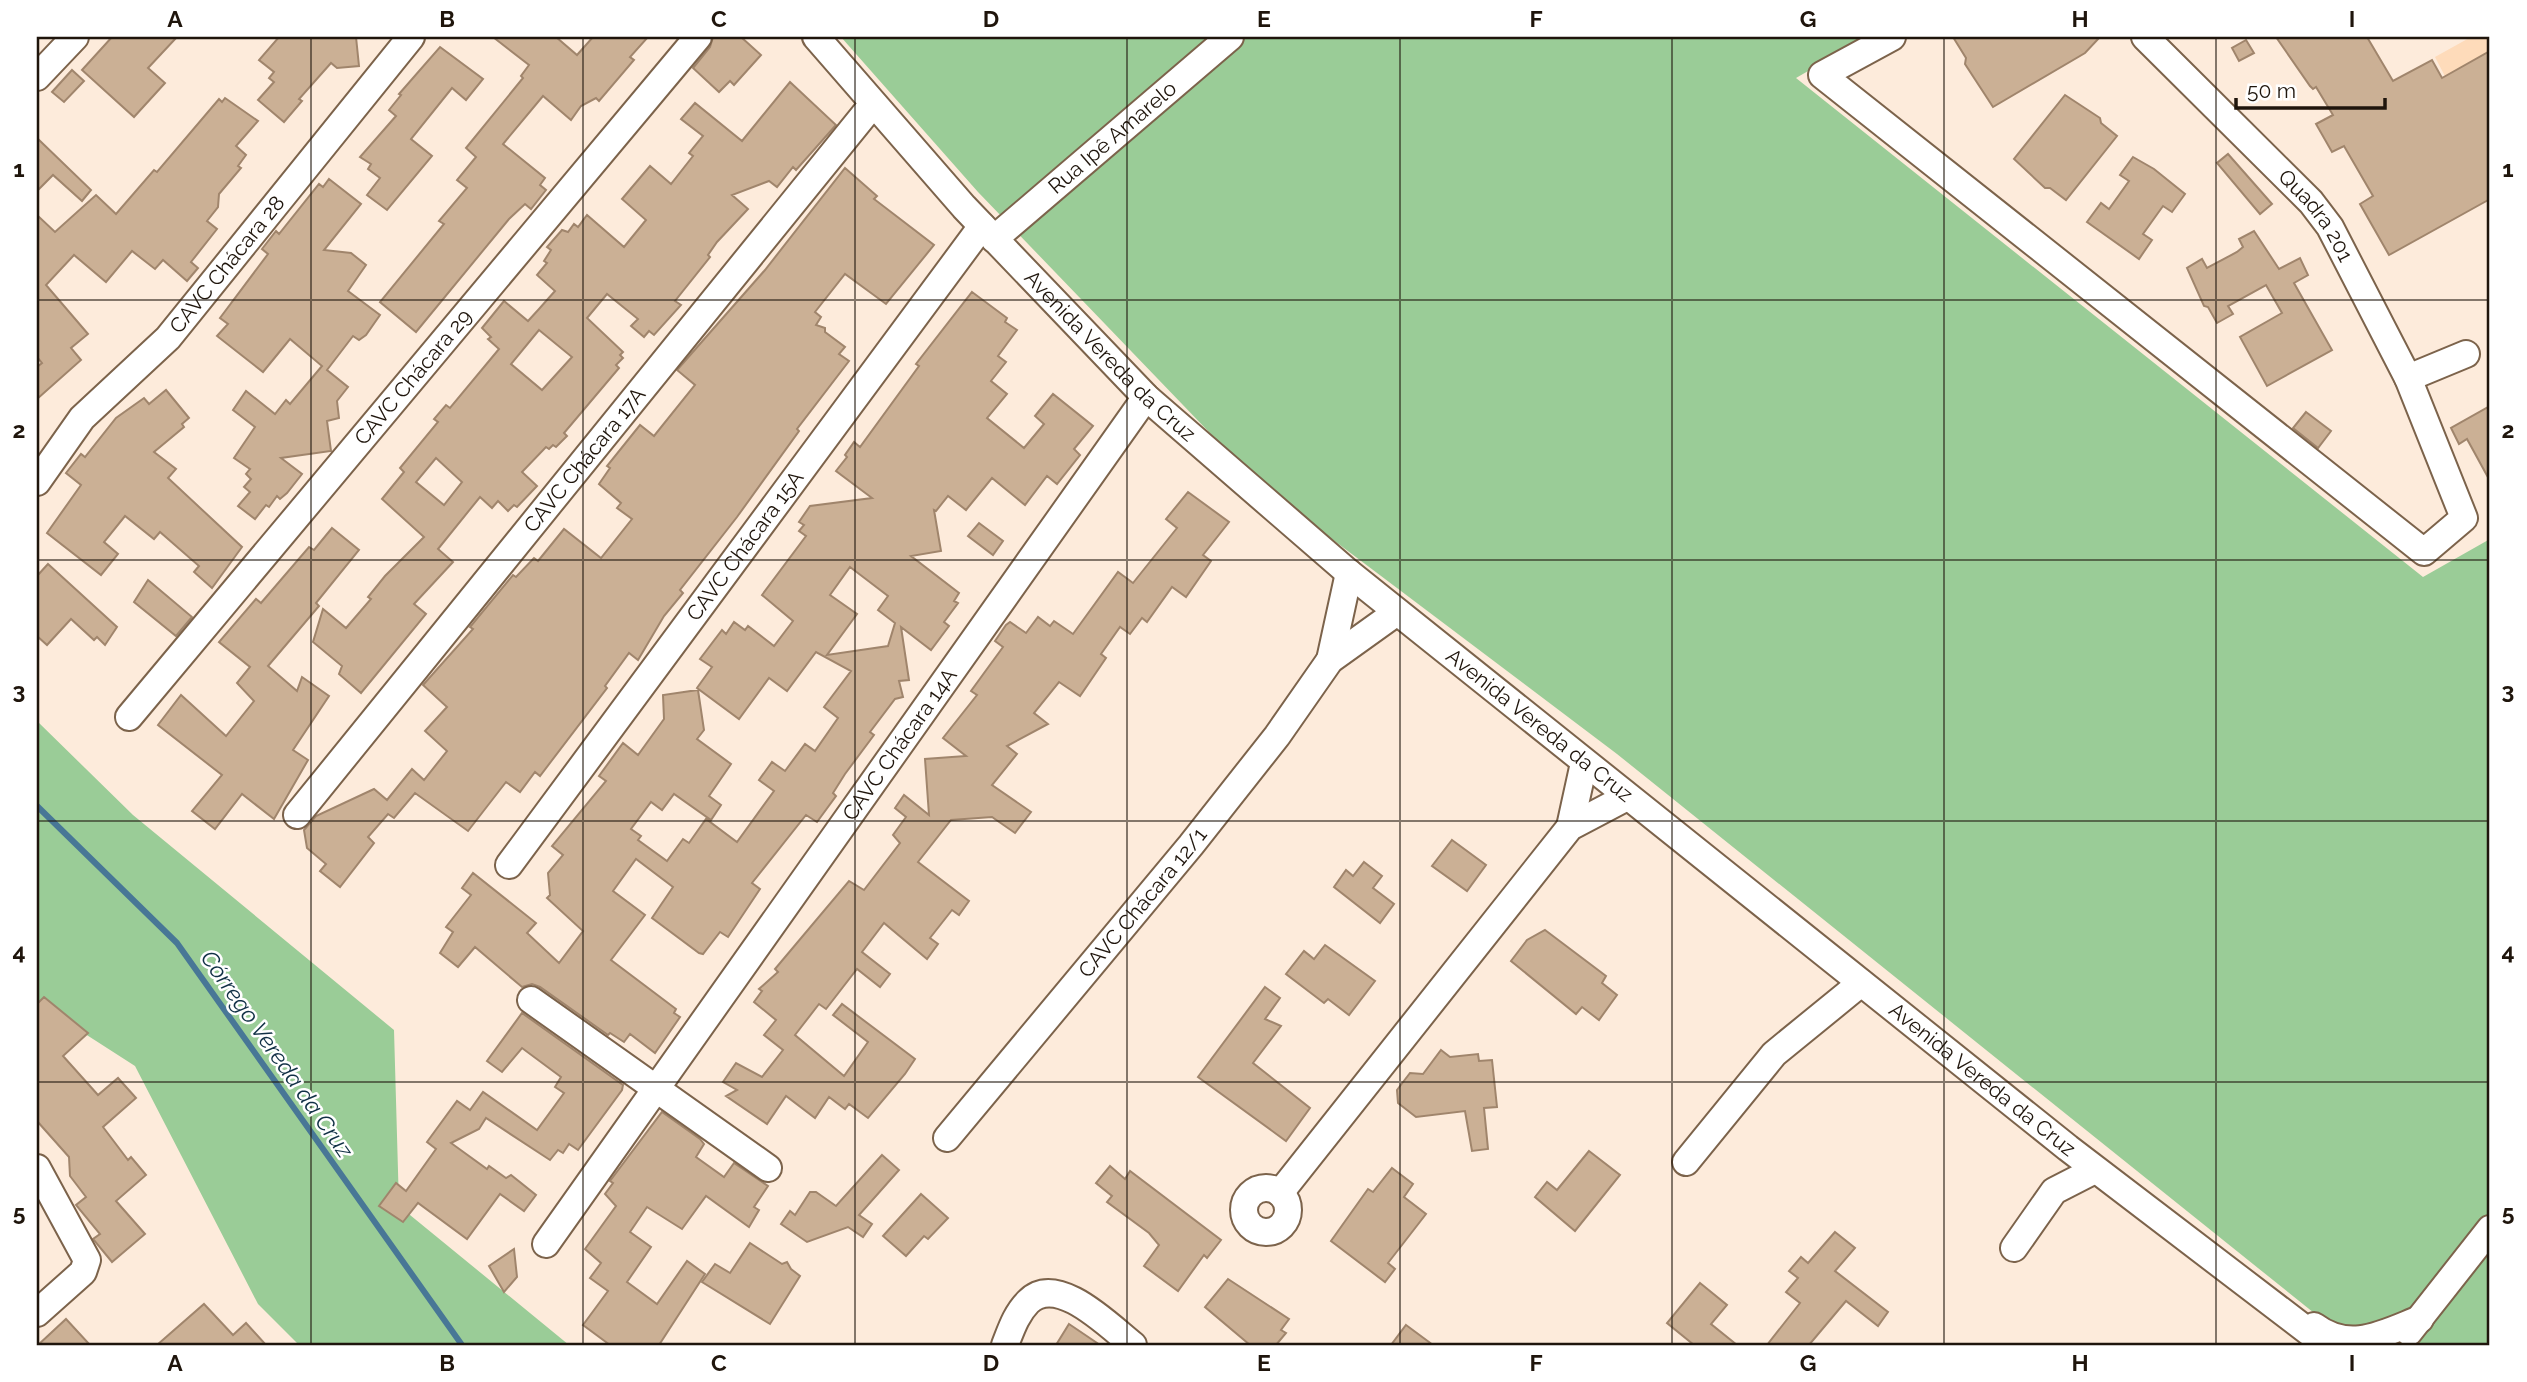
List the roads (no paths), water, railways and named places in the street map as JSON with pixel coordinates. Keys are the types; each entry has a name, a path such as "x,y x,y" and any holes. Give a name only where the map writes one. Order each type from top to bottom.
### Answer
{"street":[{"path":"37,77 75,37"},
{"name":"CAVC Chácara 28","path":"37,482 82,418 168,338 411,37"},
{"name":"CAVC Chácara 29","path":"129,718 698,37"},
{"name":"Avenida Vereda da Cruz","path":"816,37 964,207 1146,397 1397,612 2095,1170 2319,1343"},
{"name":"Rua Ipê Amarelo","path":"988,233 1023,215 1230,37"},
{"name":"Quadra 201","path":"1892,37 1822,75 2424,552 2464,518 2408,379 2330,226 2318,210 2145,37"},
{"name":"CAVC Chácara 17A","path":"297,815 873,104"},
{"path":"964,207 1005,215 1023,215 1014,244 1020,267"},
{"name":"CAVC Chácara 15A","path":"509,865 988,233"},
{"path":"2408,379 2466,354"},
{"name":"CAVC Chácara 14A","path":"546,1244 1146,397"},
{"name":"CAVC Chácara 12/1","path":"1329,660 1349,573"},
{"name":"CAVC Chácara 12/1","path":"947,1138 1191,845 1277,736 1329,660 1397,612"},
{"path":"1570,827 1584,762"},
{"path":"1248,1231 1266,1233 1280,1227 1288,1214 1288,1206 1280,1193 1570,827 1627,797"},
{"path":"1686,1162 1774,1054 1861,983"},
{"path":"531,1000 656,1092 768,1168"},
{"path":"2054,1191 2056,1139"},
{"path":"37,1168 87,1260 83,1272 37,1313"},
{"path":"2014,1248 2054,1191 2095,1170"},
{"path":"2397,1345 2490,1229"},
{"path":"2239,1279 2289,1306 2332,1338 2345,1341 2374,1338 2420,1319"},
{"path":"1005,1345 1017,1317 1028,1301 1036,1296 1053,1293 1074,1300 1133,1345"},
{"path":"2414,1345 2420,1319"}],"waterway":[{"name":"Córrego Vereda da Cruz","path":"37,806 177,943 462,1345"}]}
